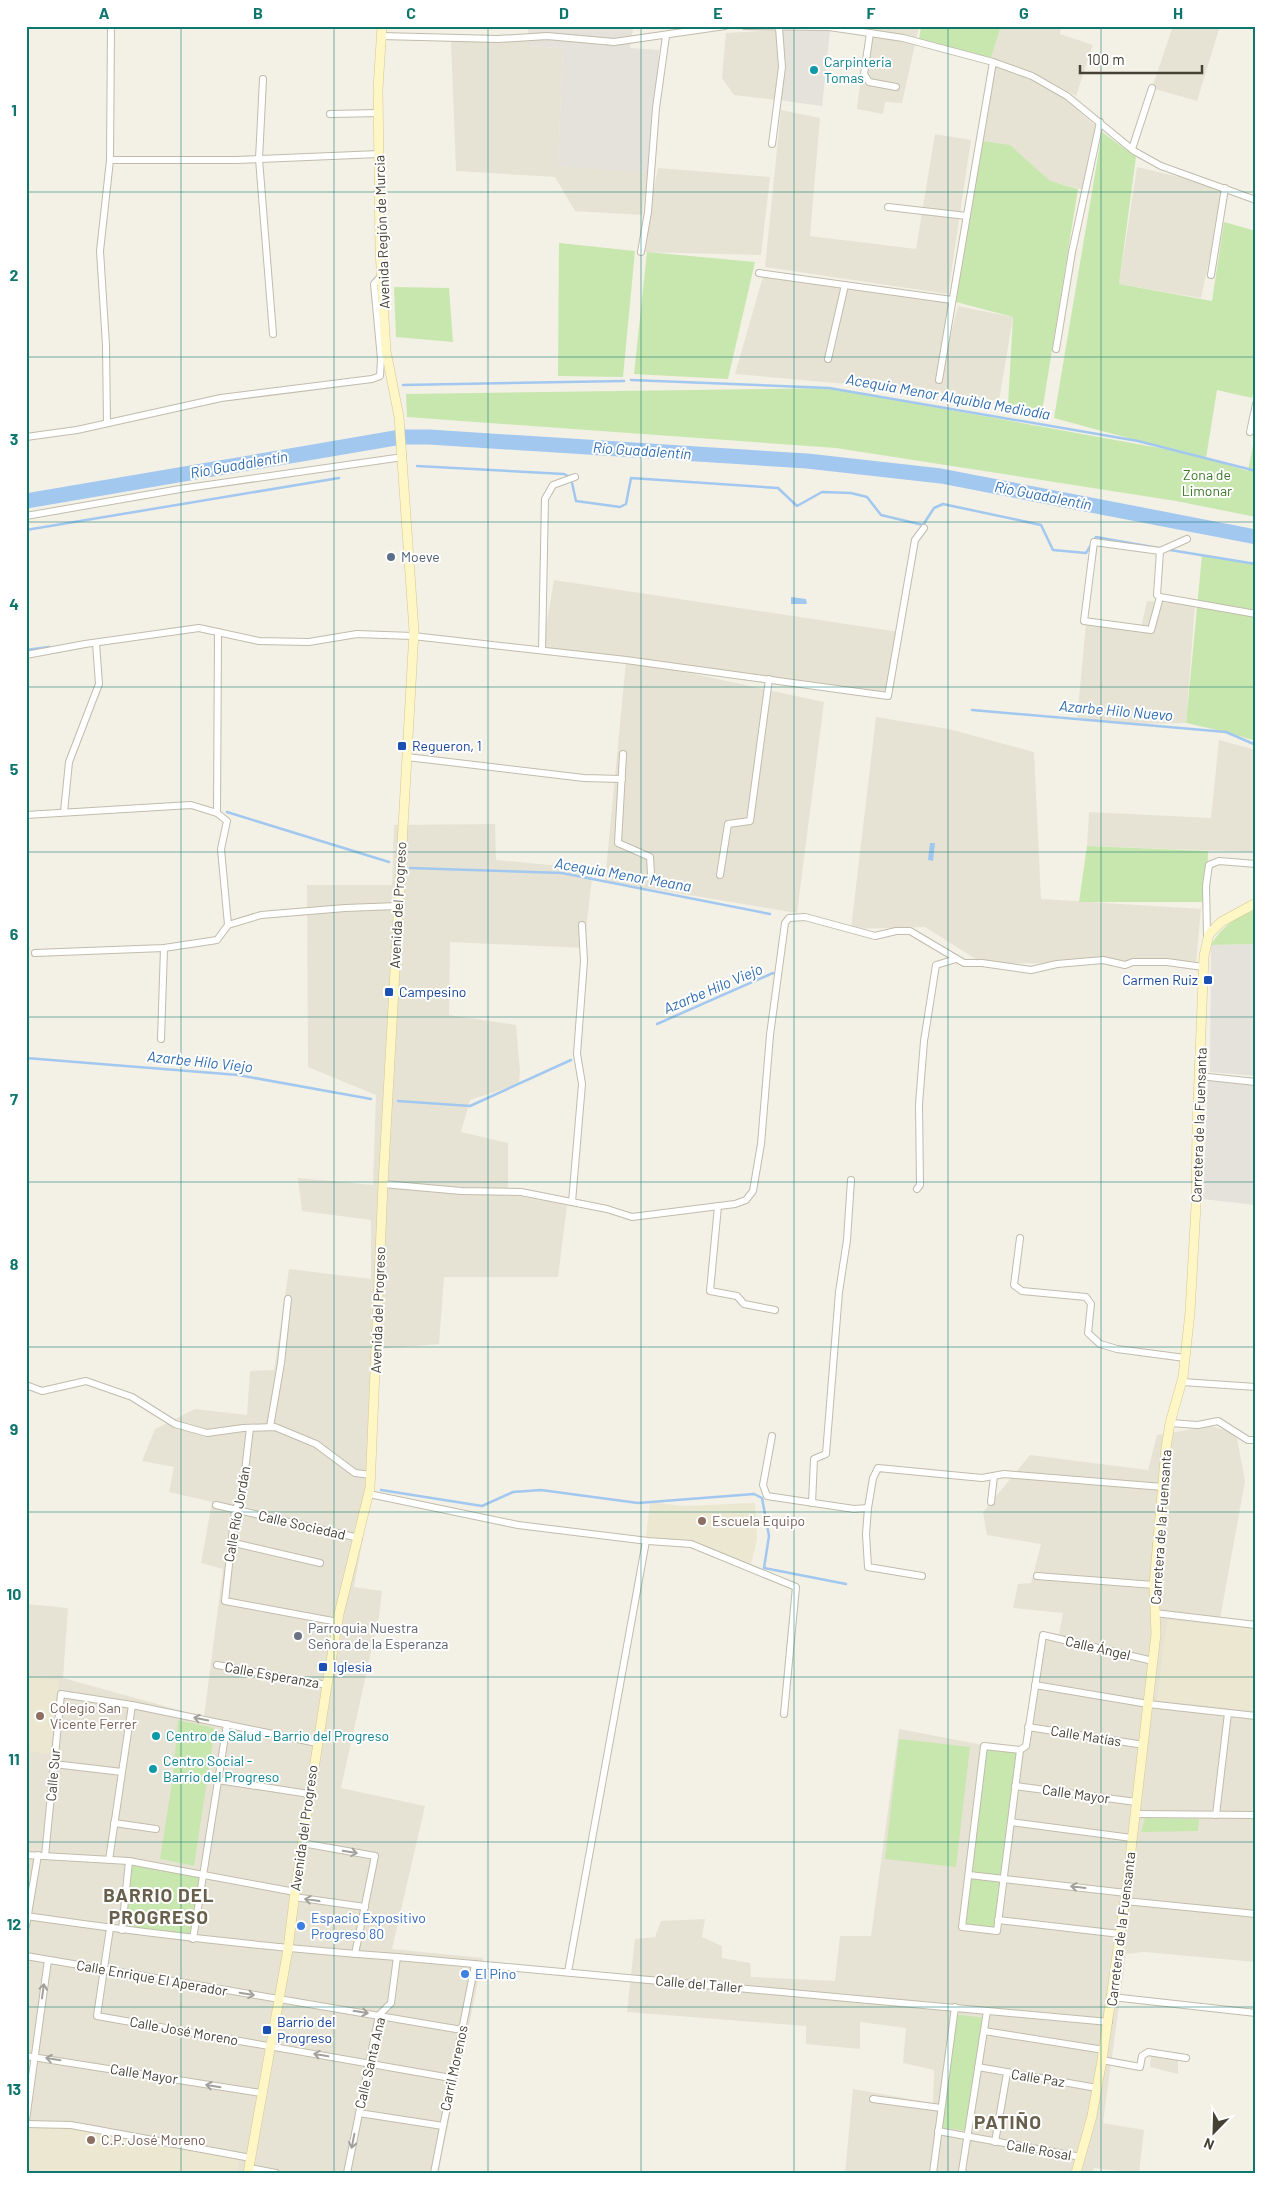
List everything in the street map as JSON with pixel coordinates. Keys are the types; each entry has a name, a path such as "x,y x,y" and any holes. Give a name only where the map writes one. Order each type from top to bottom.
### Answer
{"main road":[{"name":"Avenida Región de Murcia","path":"382,26 378,112 382,275 386,351 401,437"},
{"name":"Avenida del Progreso","path":"249,2166 288,1949 309,1794 338,1622 369,1494 371,1476 383,1184 413,636 401,437"},
{"name":"Carretera de la Fuensanta","path":"1076,2173 1082,2157 1109,2022 1154,1661 1156,1634 1154,1585 1166,1448 1170,1422 1182,1382 1190,1312 1196,1206 1203,967 1210,934 1221,922 1256,903"}],"street":[{"path":"107,423 106,345 100,251 110,160 111,26"},
{"path":"381,36 498,39 546,36 614,42 725,26"},
{"path":"745,26 779,28 829,27 903,38 993,62 1046,83 1067,96 1132,148 1161,166 1256,200"},
{"path":"772,144 782,66 779,28"},
{"path":"870,33 864,74 869,82 896,87"},
{"path":"641,252 648,212 656,108 666,36"},
{"path":"939,380 993,62"},
{"path":"263,79 259,159 273,334"},
{"path":"1132,148 1152,88"},
{"path":"330,114 378,112"},
{"path":"1056,349 1072,252 1100,122"},
{"path":"110,160 259,159 379,154"},
{"path":"1211,275 1225,188"},
{"path":"888,207 967,216"},
{"path":"759,272 952,300"},
{"path":"26,437 107,423 221,398 372,379 380,376 381,359 374,284 382,275"},
{"path":"828,359 845,285"},
{"path":"1250,432 1256,404"},
{"path":"26,516 180,489 403,457"},
{"path":"542,650 545,500 553,485 575,477"},
{"path":"26,655 96,642 199,628 259,641 309,642 357,634 413,636 542,650 888,696 914,540 924,528"},
{"path":"1160,597 1151,630 1084,621 1094,542 1160,552 1187,540"},
{"path":"1160,552 1157,595 1160,597 1256,614"},
{"path":"217,813 218,632"},
{"path":"64,812 69,762 98,684 96,642"},
{"path":"720,875 728,824 750,821 769,679"},
{"path":"623,754 618,843 650,857 651,874"},
{"path":"407,757 584,778 622,779"},
{"path":"26,815 191,805 217,813 227,821 221,850 228,926"},
{"path":"1207,942 1206,886 1209,864 1219,861 1256,864"},
{"path":"35,953 164,948 217,940 228,926 261,916 345,908 398,906"},
{"path":"383,1184 461,1191 521,1192 607,1209 632,1217 718,1206 746,1200 753,1191 761,1144 770,1035 785,923 788,918 805,917 875,936 896,931 910,931 964,963 982,963 1031,970 1057,964 1103,960 1124,965 1133,962 1167,962 1203,967"},
{"path":"572,1202 582,1084 577,1054 584,961 582,926"},
{"path":"161,1039 164,948"},
{"path":"917,1189 920,1185 919,1104 922,1068 936,965 956,958"},
{"path":"1199,1076 1256,1082"},
{"path":"812,1503 814,1459 826,1454 839,1292 847,1240 851,1180"},
{"path":"718,1206 710,1291 737,1296 744,1304 775,1310"},
{"path":"1020,1238 1014,1285 1022,1291 1086,1297 1092,1304 1088,1333 1100,1344 1116,1349 1185,1358"},
{"path":"270,1427 281,1363 288,1299"},
{"path":"26,1385 42,1392 86,1381 132,1397 175,1424 207,1433 275,1427 316,1444 355,1473 371,1476"},
{"path":"1182,1382 1256,1387"},
{"path":"1170,1422 1198,1425 1218,1421 1248,1440 1256,1440"},
{"name":"Calle Río Jordán","path":"250,1428 242,1496 235,1510 230,1542 225,1601 338,1622"},
{"path":"772,1436 763,1485 767,1496 854,1509 868,1508"},
{"path":"922,1576 868,1567 866,1534 868,1508 873,1478 878,1468 982,1478 1004,1474 1163,1487"},
{"path":"991,1502 994,1476"},
{"path":"369,1494 518,1525 646,1541 691,1544 796,1588 784,1714"},
{"name":"Calle Sociedad","path":"216,1505 359,1538"},
{"path":"568,1972 646,1541"},
{"path":"230,1542 320,1563"},
{"path":"1037,1576 1154,1585"},
{"path":"1155,1613 1256,1624"},
{"name":"Calle Ángel","path":"1035,1685 1043,1635 1154,1661"},
{"name":"Calle Esperanza","path":"217,1665 327,1686"},
{"path":"1020,1750 997,1930 962,1927 984,1746 1020,1750 1026,1746 1035,1685 1148,1704 1256,1716"},
{"name":"Calle Sur","path":"46,1856 61,1694 132,1705"},
{"path":"109,1860 132,1705 317,1743"},
{"path":"1216,1815 1228,1713"},
{"path":"193,1938 227,1724"},
{"name":"Calle Matías","path":"1028,1727 1144,1746"},
{"path":"54,1764 122,1772"},
{"path":"218,1780 309,1794"},
{"name":"Calle Mayor","path":"1015,1786 1136,1802"},
{"path":"1135,1814 1256,1815"},
{"path":"1010,1822 1132,1838"},
{"path":"114,1823 156,1829"},
{"path":"302,1843 375,1856 355,1954"},
{"path":"26,1855 129,1861 365,1907"},
{"path":"26,1926 38,1855"},
{"path":"122,1930 129,1861"},
{"path":"968,1875 1256,1914"},
{"name":"Calle del Taller","path":"27,1916 122,1930 288,1949 397,1956 1109,2022"},
{"path":"998,1920 1120,1934"},
{"path":"104,1969 110,1928"},
{"name":"Calle Enrique El Aperador","path":"26,1956 462,2030"},
{"name":"Calle Santa Ana","path":"346,2173 379,2015 391,2003 397,1956"},
{"path":"26,2120 48,1960"},
{"name":"Carril Morenos","path":"434,2173 476,1964"},
{"name":"Calle José Moreno","path":"104,1969 98,2016 452,2078"},
{"path":"1112,1997 1256,2013"},
{"path":"933,2173 955,2007"},
{"path":"964,2173 967,2138 987,2011"},
{"path":"984,2031 1103,2055 1140,2068 1142,2056 1148,2052 1186,2058"},
{"name":"Calle Mayor","path":"26,2056 261,2093"},
{"name":"Calle Paz","path":"978,2067 1097,2088"},
{"path":"995,2142 1007,2072"},
{"path":"873,2100 941,2108"},
{"path":"359,2113 443,2126"},
{"path":"26,2124 72,2125 276,2173"},
{"name":"Calle Rosal","path":"938,2131 967,2138 1082,2157"}],"shaded area":[{"path":"528,26 639,26 639,28 633,29 630,48 659,50 651,173 558,166 563,48 528,46"},
{"path":"831,26 919,26 902,103 885,102 883,114 857,109 866,35"},
{"path":"1001,26 1061,26 1060,34 1093,45 1076,96 1044,78 991,58"},
{"path":"1173,26 1220,26 1197,101 1152,88"},
{"path":"777,30 780,67 776,100 734,95 722,78 726,33"},
{"path":"782,30 830,31 822,106 779,100 784,51"},
{"path":"526,38 529,46 563,48 558,166 648,172 642,215 575,211 555,177 456,171 451,41"},
{"path":"995,67 1031,79 1064,98 1097,127 1084,190 1049,181 982,141"},
{"path":"781,110 820,118 810,236 916,249 935,134 971,140 948,294 765,267"},
{"path":"1137,167 1225,188 1201,298 1119,284"},
{"path":"658,168 770,177 761,255 641,252"},
{"path":"764,273 952,300 939,382 958,306 1013,317 999,401 936,392 735,374"},
{"path":"554,580 899,632 888,696 657,666 824,702 797,913 605,881 626,661 542,650"},
{"path":"1147,601 1195,605 1186,723 1132,724 1077,719 1086,624 1141,628"},
{"path":"876,717 949,729 1034,752 1041,899 1201,909 1196,964 982,963 925,927 851,929"},
{"path":"1219,740 1256,750 1256,852 1087,846 1089,812 1211,818"},
{"path":"495,824 496,860 593,869 584,948 450,942 449,1015 516,1025 520,1071 519,1084 470,1100 461,1132 508,1143 508,1194 567,1205 558,1277 444,1277 439,1344 378,1349 372,1488 354,1587 382,1591 379,1616 341,1788 425,1806 392,1949 483,1958 438,2173 26,2173 26,1604 68,1608 63,1678 204,1717 223,1569 201,1563 212,1502 169,1492 174,1467 142,1461 155,1429 195,1409 247,1415 250,1371 274,1370 289,1269 371,1279 371,1220 302,1211 298,1178 373,1185 376,1095 308,1067 307,885 392,885 394,825"},
{"path":"1256,944 1256,1076 1210,1072 1211,945"},
{"path":"1208,1081 1256,1085 1256,1205 1203,1199"},
{"path":"1211,1426 1236,1433 1245,1481 1220,1619 1256,1622 1256,1962 1144,1952 1126,1954 1103,2123 1144,2130 1139,2173 1094,2168 1092,2173 845,2173 853,2089 933,2103 934,2070 903,2063 906,2028 860,2022 860,2049 806,2044 806,2026 627,2012 635,1939 655,1937 661,1921 705,1919 702,1937 722,1946 722,1958 750,1963 751,1977 835,1981 840,1936 871,1936 899,1729 1021,1752 1041,1632 1059,1634 1063,1613 1013,1608 1018,1584 1031,1583 1041,1544 987,1535 983,1512 1030,1455 1148,1470 1157,1435"},
{"name":"Escuela Equipo","path":"650,1502 684,1506 755,1503 757,1540 751,1564 693,1541 646,1537"},
{"path":"1167,1620 1256,1629 1256,1711 1157,1700"},
{"name":"Colegio San Vicente Ferrer","path":"26,1677 59,1680 50,1754 26,1751"},
{"path":"1151,2055 1178,2060 1178,2074 1150,2067"},
{"name":"C.P. José Moreno","path":"26,2124 71,2125 240,2156 237,2173 51,2173 30,2169 26,2161"}],"green space":[{"path":"921,26 1001,26 991,58 919,40"},
{"name":"Zona de Limonar","path":"1102,132 1136,157 1119,284 1212,301 1224,222 1256,231 1256,382 1252,398 1217,390 1206,458 1248,471 1256,429 1256,517 1176,501 836,448 407,417 406,394 829,388 1176,451 1054,418"},
{"path":"982,141 1010,145 1050,181 1078,189 1042,412 1008,404 1013,317 956,302"},
{"path":"559,243 635,251 623,377 558,376"},
{"path":"647,252 755,262 728,379 634,374"},
{"path":"394,287 449,288 453,342 396,337"},
{"path":"1202,555 1256,564 1256,741 1186,723"},
{"path":"1087,846 1208,851 1207,902 1079,902"},
{"path":"1256,909 1256,944 1211,945 1220,932 1230,923"},
{"path":"178,1720 215,1728 194,1866 160,1859 173,1776"},
{"path":"899,1739 970,1747 956,1867 885,1859"},
{"path":"984,1746 1020,1750 997,1931 962,1927"},
{"path":"1145,1818 1199,1819 1198,1831 1141,1832"},
{"path":"129,1861 202,1874 193,1939 122,1930"},
{"path":"954,2014 986,2018 968,2131 938,2127"}],"water":[{"path":"791,597 806,599 807,604 791,604"},
{"path":"930,843 935,843 933,861 928,860"}],"waterway":[{"name":"Acequia Menor Alquibla Mediodía","path":"631,380 829,388 1138,441 1256,471"},
{"name":"Acequia Menor Alquibla Mediodía","path":"403,385 624,381"},
{"name":"Río Guadalentín","path":"26,501 401,437 429,437 807,461 941,476 1256,537"},
{"path":"417,466 564,474 568,476"},
{"path":"26,530 339,478"},
{"path":"572,483 576,501 620,507 626,504 631,478 778,488 797,506 822,492 851,493 867,497 881,515 923,525 934,508 943,504 1041,525 1053,550 1086,553 1096,537 1158,548"},
{"path":"1170,550 1256,564"},
{"name":"Azarbe Hilo Nuevo","path":"26,650 49,647"},
{"name":"Azarbe Hilo Nuevo","path":"972,710 1226,732 1256,745"},
{"name":"Acequia Menor Meana","path":"227,812 389,862"},
{"name":"Acequia Menor Meana","path":"410,868 562,873 770,914"},
{"name":"Azarbe Hilo Viejo","path":"657,1024 773,973 777,974"},
{"name":"Azarbe Hilo Viejo","path":"26,1058 238,1075 371,1099"},
{"name":"Azarbe Hilo Viejo","path":"398,1101 470,1106 571,1060"},
{"path":"381,1490 482,1506 513,1492 541,1490 638,1503 754,1494 762,1498 769,1536 764,1568 846,1584"}],"place":[{"name":"Carpinteria Tomas","path":"814,70"},
{"name":"Moeve","path":"391,557"},
{"name":"Regueron, 1","path":"402,746"},
{"name":"Carmen Ruiz","path":"1208,980"},
{"name":"Campesino","path":"389,992"},
{"name":"Escuela Equipo","path":"702,1521"},
{"name":"Parroquia Nuestra Señora de la Esperanza","path":"298,1636"},
{"name":"Iglesia","path":"323,1667"},
{"name":"Colegio San Vicente Ferrer","path":"40,1716"},
{"name":"Centro de Salud - Barrio del Progreso","path":"156,1736"},
{"name":"Centro Social - Barrio del Progreso","path":"153,1769"},
{"name":"Espacio Expositivo Progreso 80","path":"301,1926"},
{"name":"El Pino","path":"465,1974"},
{"name":"Barrio del Progreso","path":"267,2030"},
{"name":"C.P. José Moreno","path":"91,2140"}],"district":[{"name":"BARRIO DEL PROGRESO","path":"159,1906"},
{"name":"PATIÑO","path":"1008,2122"}]}
